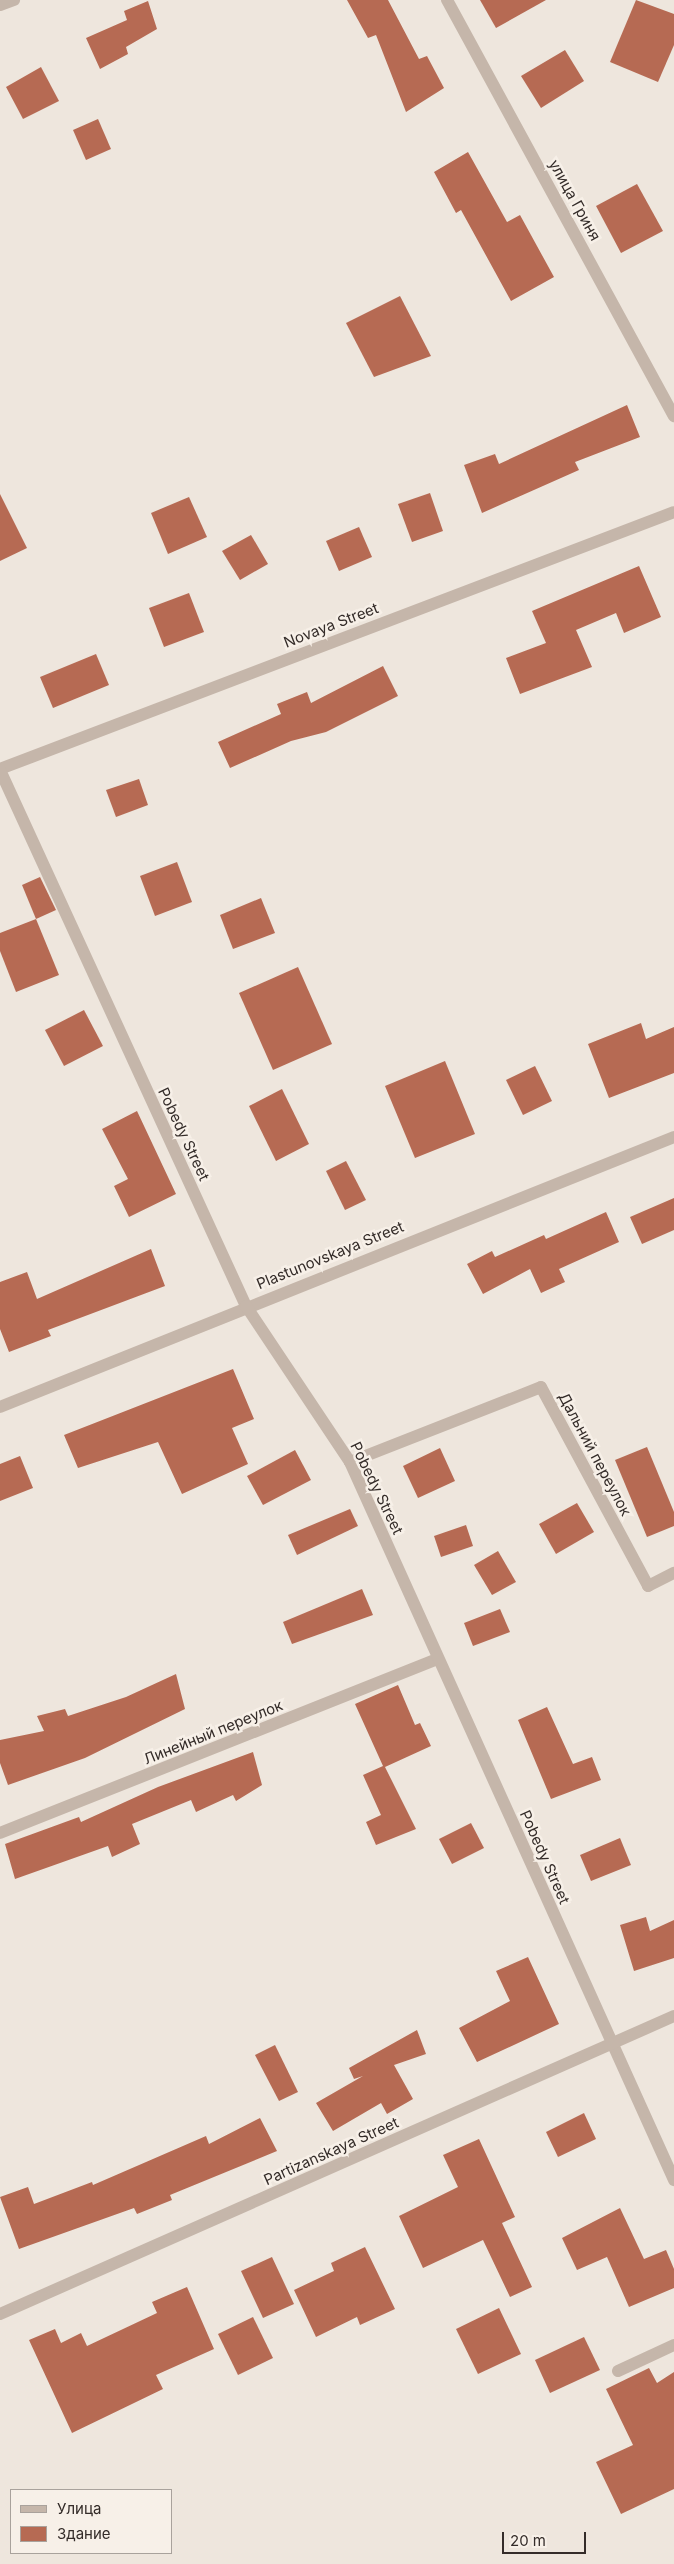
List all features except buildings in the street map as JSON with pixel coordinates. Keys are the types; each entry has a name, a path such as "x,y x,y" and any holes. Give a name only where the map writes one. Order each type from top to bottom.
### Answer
{"street":[{"path":"0,5 14,0"},
{"name":"улица Гриня","path":"448,0 674,416"},
{"name":"Novaya Street","path":"0,769 674,512"},
{"name":"Pobedy Street","path":"0,769 246,1306 350,1462 674,2180"},
{"name":"Plastunovskaya Street","path":"0,1407 246,1306 674,1137"},
{"name":"Дальний переулок","path":"350,1462 541,1387 648,1586 674,1573"},
{"name":"Линейный переулок","path":"0,1833 438,1659"},
{"name":"Partizanskaya Street","path":"0,2314 612,2046 674,2016"},
{"path":"618,2371 674,2345"}]}
